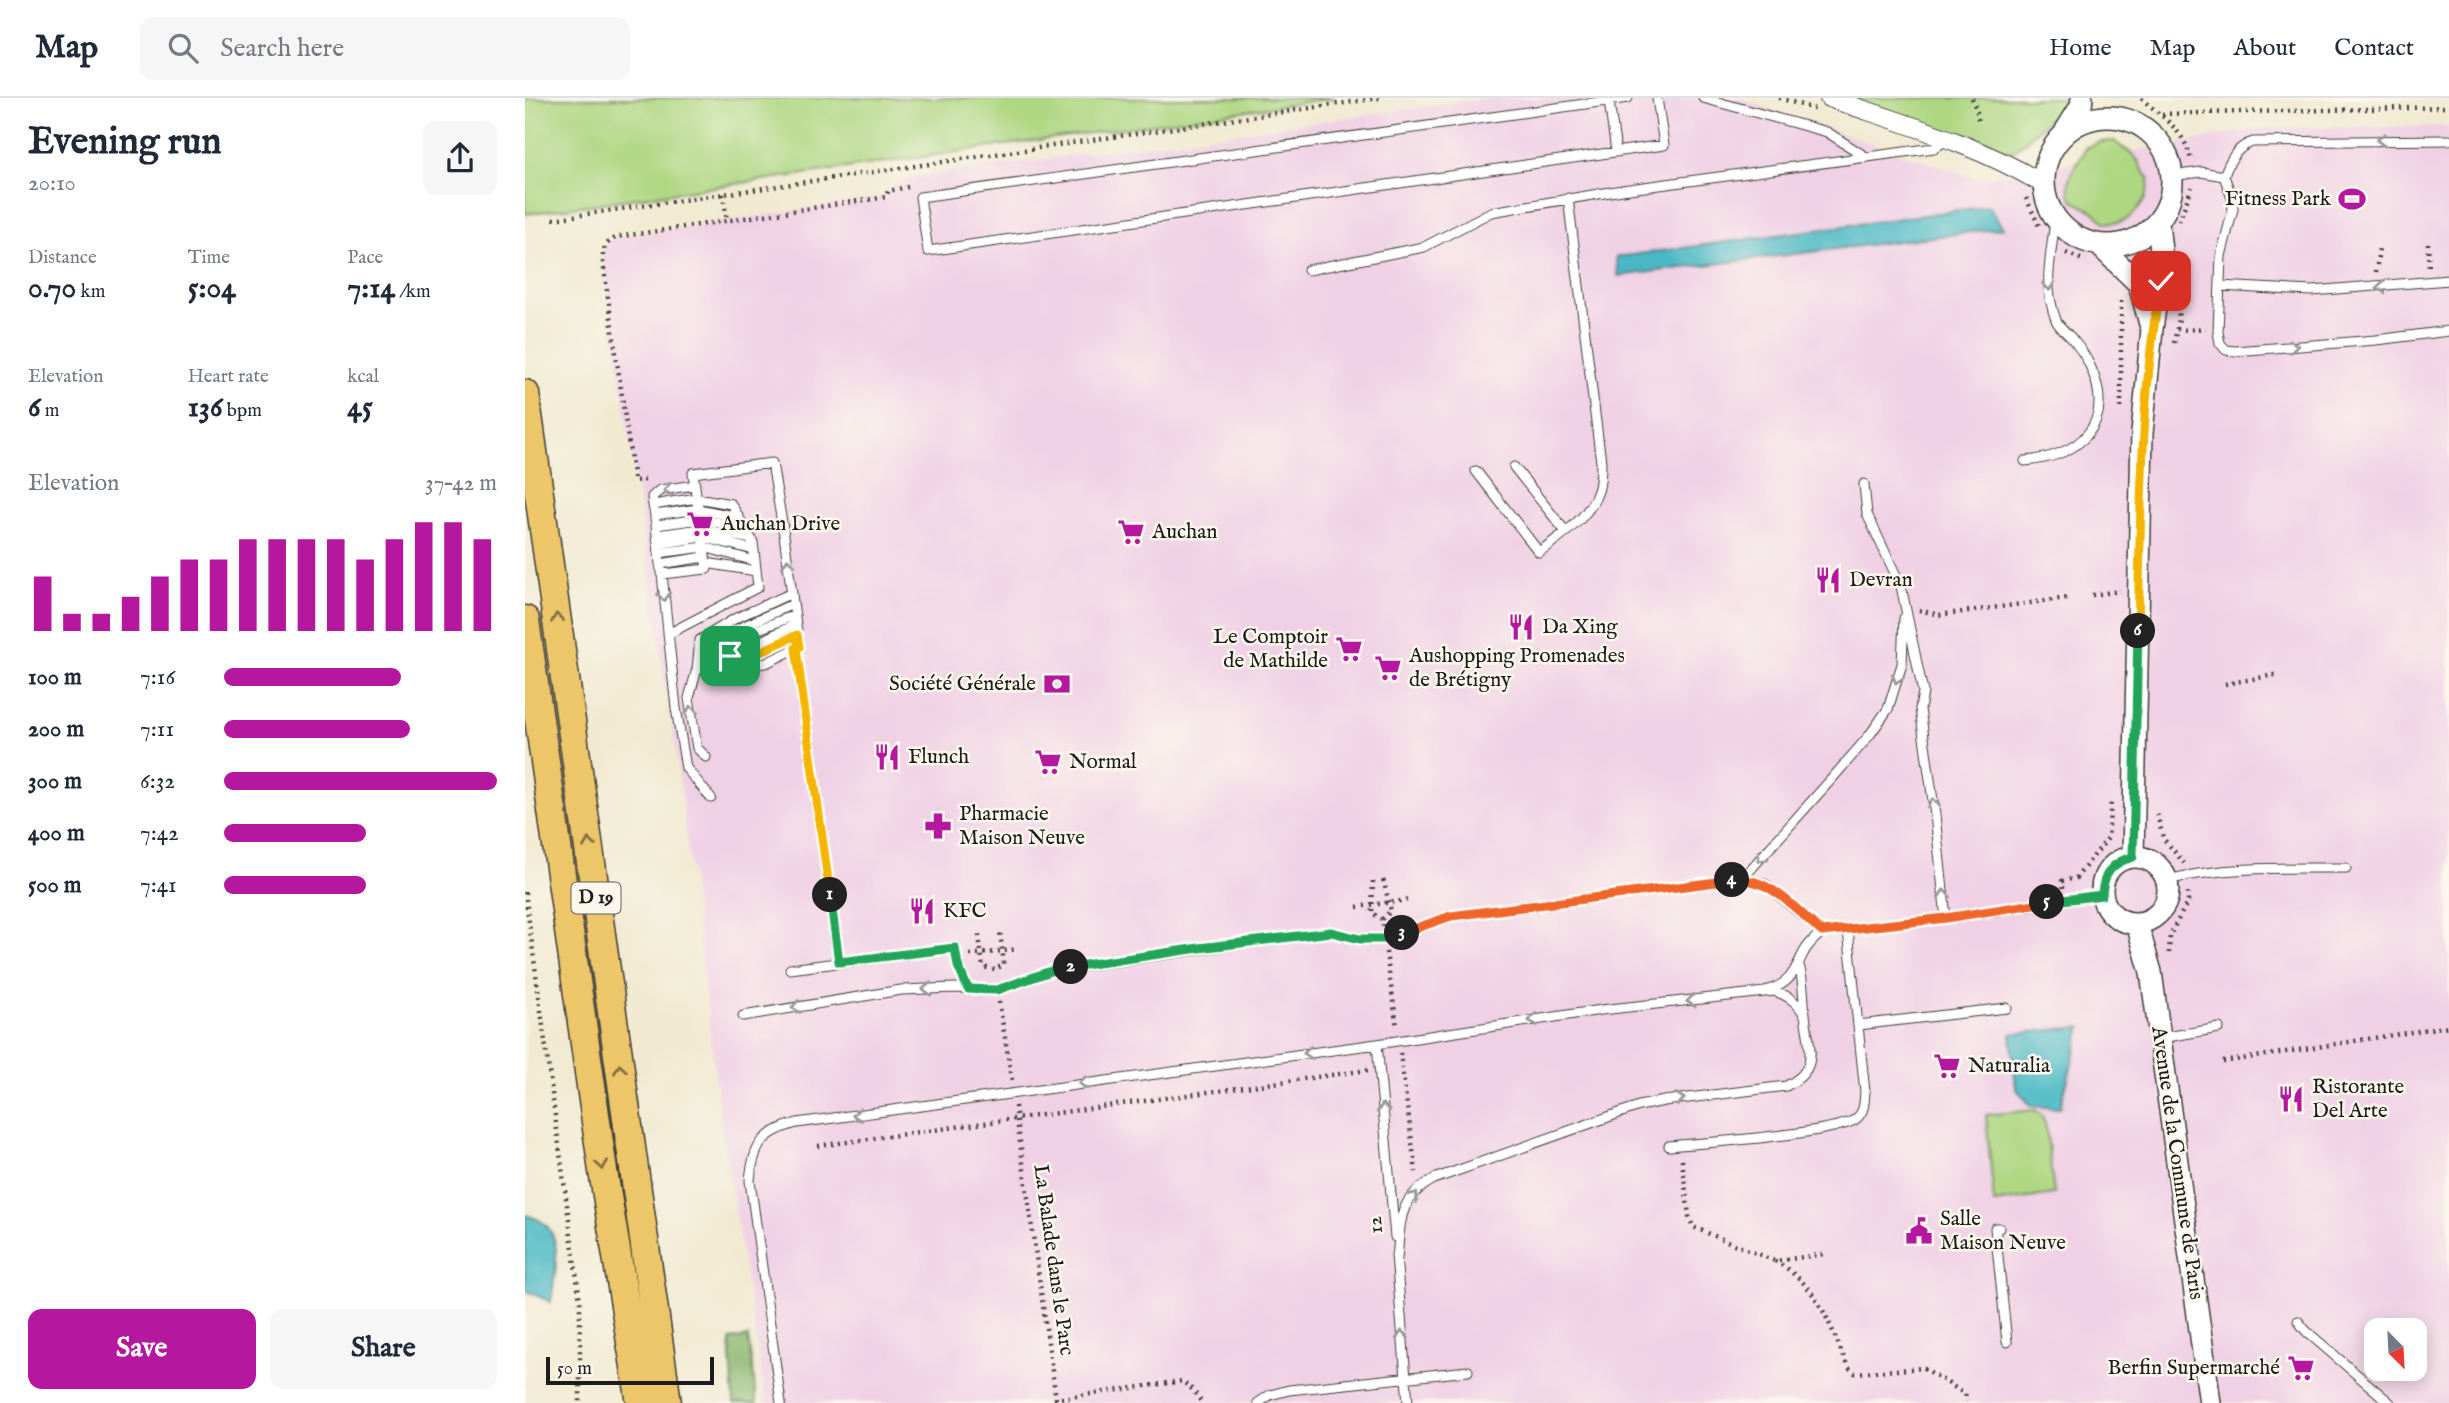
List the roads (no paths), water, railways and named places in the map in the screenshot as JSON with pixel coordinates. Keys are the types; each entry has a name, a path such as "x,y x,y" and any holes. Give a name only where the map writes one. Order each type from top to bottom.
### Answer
{"main road":[{"name":"D 19","path":"525,394 667,1403"},
{"name":"D 19","path":"525,620 601,1158 641,1403"}],"street":[{"path":"1829,98 1949,139 2012,165 2043,184"},
{"path":"2082,98 2081,106 2045,165 2043,184 2046,202 2067,232 2139,284 2152,329"},
{"path":"2123,98 2132,121"},
{"path":"2064,134 2079,123 2096,118 2114,117 2132,121 2150,131 2163,146 2171,165 2182,174 2173,185 2169,205 2152,329 2142,433 2133,857"},
{"path":"2093,253 2132,242 2167,227"},
{"path":"2133,857 2144,858 2177,878 2163,909 2152,920 2137,924 2125,923 2114,916 2106,907 2102,895 2103,881 2109,869 2120,860 2133,857"},
{"name":"Avenue de la Commune de Paris","path":"2137,924 2151,972 2210,1403"},
{"path":"627,1117 681,1403"}],"lane":[{"path":"1628,98 920,197 928,251 1664,145 1657,98"},
{"path":"1703,98 1827,132 1865,157"},
{"path":"1609,100 1616,152"},
{"path":"1308,270 1424,247 1491,212 1568,198 1934,148 1949,139"},
{"path":"2449,139 2253,142 2242,145 2228,164 2224,176 2233,209 2221,256 2218,332 2220,343 2227,350 2376,340 2449,331"},
{"path":"2182,174 2211,173 2224,176"},
{"path":"1476,471 1539,552 1566,532 1591,506 1599,488 1601,462 1568,198"},
{"path":"2025,461 2043,459 2070,450 2090,434 2097,410 2098,388 2090,366 2073,340 2057,323 2047,283 2055,218"},
{"path":"2220,286 2312,291 2449,280"},
{"path":"698,657 765,663 799,647 772,463 693,473 703,541"},
{"path":"1514,467 1566,532"},
{"path":"1864,484 1867,514 1901,586 1916,653 1923,692 1920,709 1946,918"},
{"path":"695,485 660,490 652,497 676,708 686,768 712,798"},
{"path":"656,529 697,498 731,505 751,539 754,550 758,587 669,634"},
{"path":"662,574 738,517"},
{"path":"660,564 703,541 745,528"},
{"path":"656,529 754,550"},
{"path":"656,529 703,541 755,566"},
{"path":"656,529 703,541 755,566"},
{"path":"703,541 751,539"},
{"path":"705,757 697,748 689,698 700,640 736,618 792,593"},
{"path":"698,657 793,604"},
{"path":"1742,878 1852,755 1888,709 1902,664 1905,611"},
{"path":"698,657 749,647 795,620"},
{"path":"698,657 753,655 797,635"},
{"path":"796,648 839,962"},
{"path":"2177,878 2250,869 2346,868"},
{"path":"743,1016 901,990 997,990 1051,971 1212,946 1331,932 1360,939 1384,939 1451,916 1742,878 1765,884 1822,932"},
{"path":"1759,992 1775,988 1787,980 1799,965 1810,943 1822,932 1946,918 2102,895"},
{"path":"1669,1146 1830,1129 1857,1119 1864,1108 1865,1092 1848,930"},
{"path":"790,969 955,948 958,966 968,989"},
{"path":"1397,1259 1401,1213 1413,1192 1460,1169 1639,1107 1664,1101 1786,1086 1798,1081 1806,1072 1811,1052 1805,1015 1804,985 1799,965"},
{"path":"781,1403 750,1181 751,1162 761,1141 781,1127 1601,1010 1759,992 1774,991 1789,996 1797,1002 1805,1015"},
{"path":"1931,1005 1931,1016"},
{"path":"1858,1025 2007,1008"},
{"path":"2159,1038 2219,1028"},
{"name":"12","path":"1377,1044 1408,1403"},
{"path":"1999,1228 1995,1228 2007,1342"},
{"path":"2298,1321 2306,1331 2390,1403"},
{"path":"1258,1403 1270,1395 1289,1390 1468,1371"}],"water":[{"path":"1989,206 2003,228 1618,276 1616,257"},
{"path":"2082,1027 2060,1108 2031,1106 2016,1088 2011,1034"},
{"path":"525,1215 539,1220 554,1238 556,1262 551,1302 525,1290"}],"place":[{"name":"Fitness Park","path":"2352,199"},
{"name":"Auchan Drive","path":"700,524"},
{"name":"Auchan","path":"1131,532"},
{"name":"Devran","path":"1828,580"},
{"name":"Da Xing","path":"1521,627"},
{"name":"Le Comptoir de Mathilde","path":"1349,649"},
{"name":"Aushopping Promenades de Brétigny","path":"1388,668"},
{"name":"Société Générale","path":"1057,684"},
{"name":"Flunch","path":"887,757"},
{"name":"Normal","path":"1048,762"},
{"name":"Pharmacie Maison Neuve","path":"938,826"},
{"name":"KFC","path":"922,911"},
{"name":"Naturalia","path":"1947,1066"},
{"name":"Ristorante Del Arte","path":"2291,1099"},
{"name":"Salle Maison Neuve","path":"1919,1231"},
{"name":"Berfin Supermarché","path":"2301,1368"}]}
